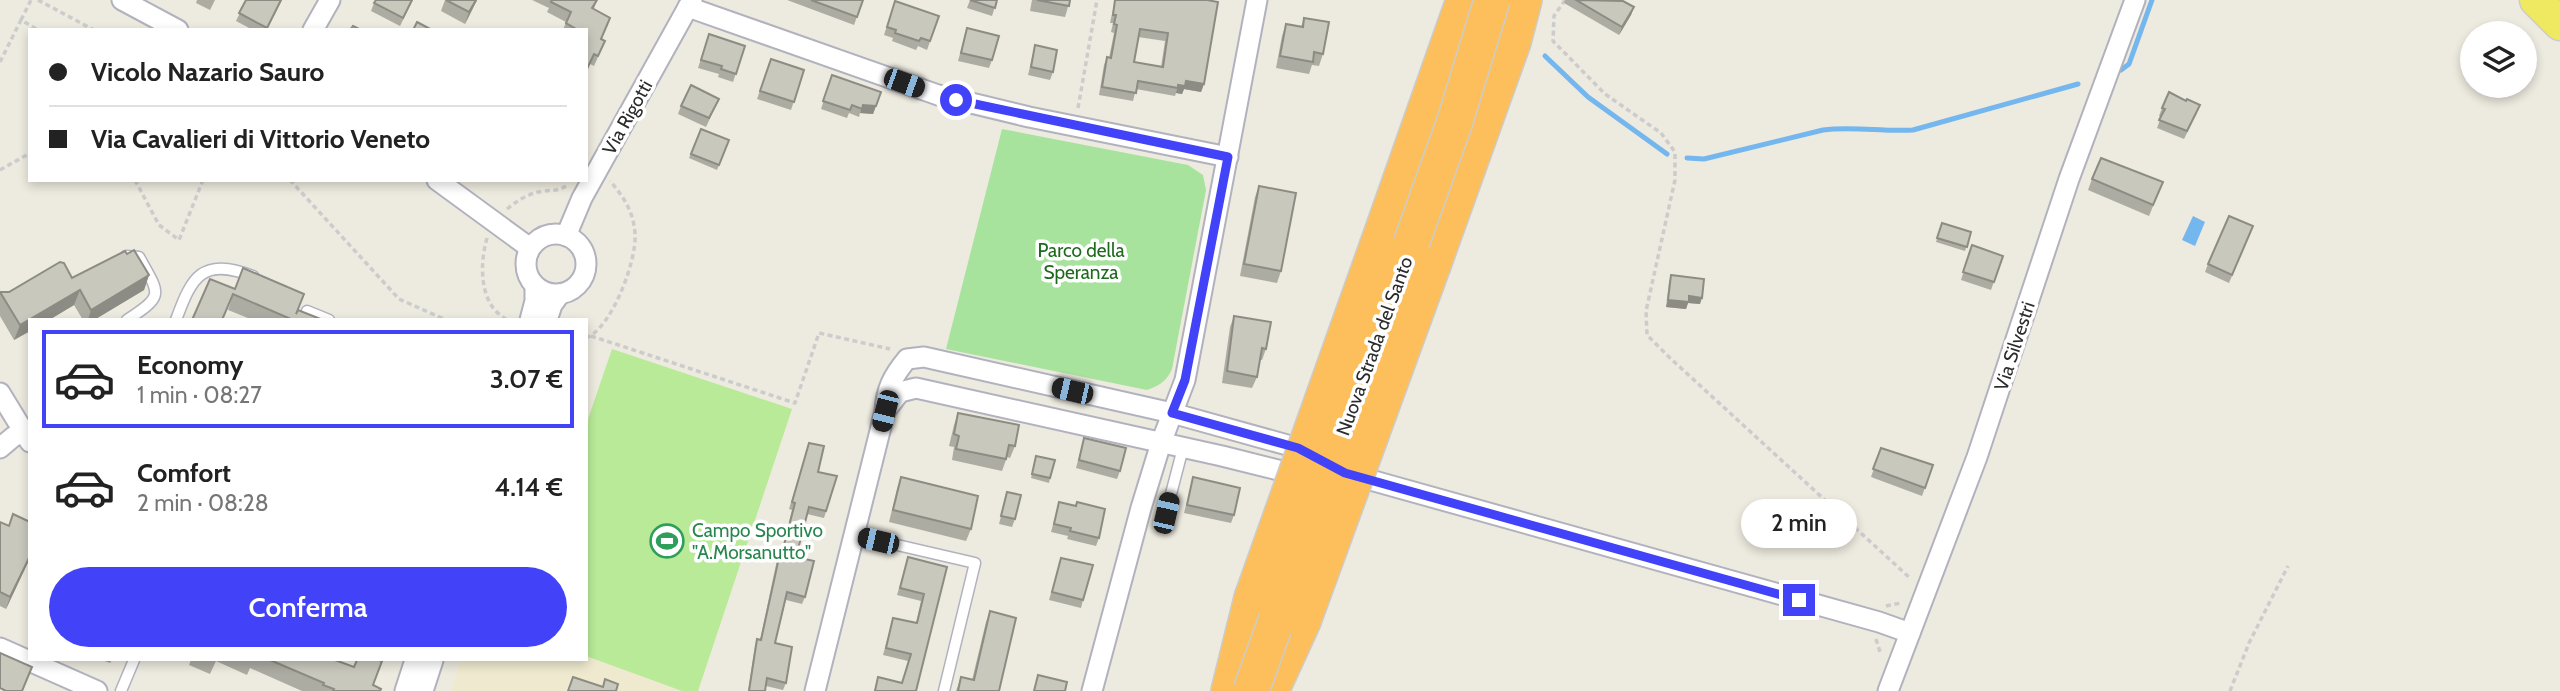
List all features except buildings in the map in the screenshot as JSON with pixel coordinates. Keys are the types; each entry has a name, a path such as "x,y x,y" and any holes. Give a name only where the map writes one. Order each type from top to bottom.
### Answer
{"highway":[{"path":"1229,691 1252,598 1464,0"},
{"name":"Nuova Strada del Santo","path":"1251,691 1455,121 1492,0"},
{"path":"1271,691 1303,621 1513,42 1524,0"}],"main road":[{"path":"2536,0 2560,24"}],"street":[{"path":"314,28 330,0"},
{"path":"1091,691 1161,443 1185,380 1257,0"},
{"name":"Via Silvestri","path":"1888,691 1978,457 2069,178 2135,0"},
{"path":"125,1 174,28"},
{"path":"690,3 938,95 1228,157"},
{"name":"Via Rigotti","path":"566,236 595,173 690,3"},
{"path":"439,182 530,248"},
{"path":"548,318 560,294 576,286 585,272 584,255 580,247 559,234 542,237 530,248 525,266 535,286 544,292 560,294"},
{"path":"531,318 535,286"},
{"path":"815,691 885,411 886,395 892,377 906,359 924,357 1172,413 1298,448 1345,473 1866,618 1910,633"},
{"path":"885,411 900,392 916,387 1290,473 1345,473"},
{"path":"0,393 28,434 12,437 0,449"},
{"path":"0,648 28,660"},
{"path":"29,661 97,691"},
{"path":"405,691 421,661"},
{"path":"421,661 423,691"}],"lane":[{"path":"112,261 123,256 139,257 155,286 153,303 130,318"},
{"path":"177,318 193,280 205,272 222,268 262,279"},
{"path":"307,311 324,318"},
{"path":"1166,513 1183,448"},
{"path":"854,536 975,563 944,691"},
{"path":"121,691 134,661"}],"path":[{"path":"0,62 31,0"},
{"path":"38,0 90,28"},
{"path":"1074,126 1097,0"},
{"path":"1564,0 1554,16 1553,41 1605,94 1661,132 1675,152 1675,180 1646,312 1647,335 1914,582 1928,587"},
{"path":"20,20 34,28"},
{"path":"0,170 28,154"},
{"path":"610,181 629,206 634,227 635,250 609,319 589,337 794,404 820,333 899,351 906,359"},
{"path":"136,182 159,225 179,240 202,182"},
{"path":"292,182 399,299 442,318"},
{"path":"501,214 521,197 564,189 572,182"},
{"path":"488,232 481,259 485,286 494,309 505,318"},
{"path":"2230,691 2249,643 2288,566"}],"shaded area":[{"path":"588,657 682,691 451,691 461,661 588,661"}],"green space":[{"name":"Parco della Speranza","path":"1002,129 1188,165 1203,175 1206,190 1172,369 1159,385 1147,390 946,349"},
{"name":"Campo Sportivo \"A.Morsanutto\"","path":"612,349 792,409 698,691 682,691 588,657 588,419"}],"water":[{"path":"2193,216 2205,222 2195,246 2182,240"}],"waterway":[{"path":"2121,70 2129,64 2152,0"},
{"path":"1545,56 1588,97 1667,154"},
{"path":"1687,158 1704,159 1823,130 1913,130 2078,84"}],"place":[{"name":"Campo Sportivo \"A.Morsanutto\"","path":"667,541"}],"route":[{"path":"956,100 1228,157 1185,380 1172,413 1298,448 1345,473 1799,600"}]}
